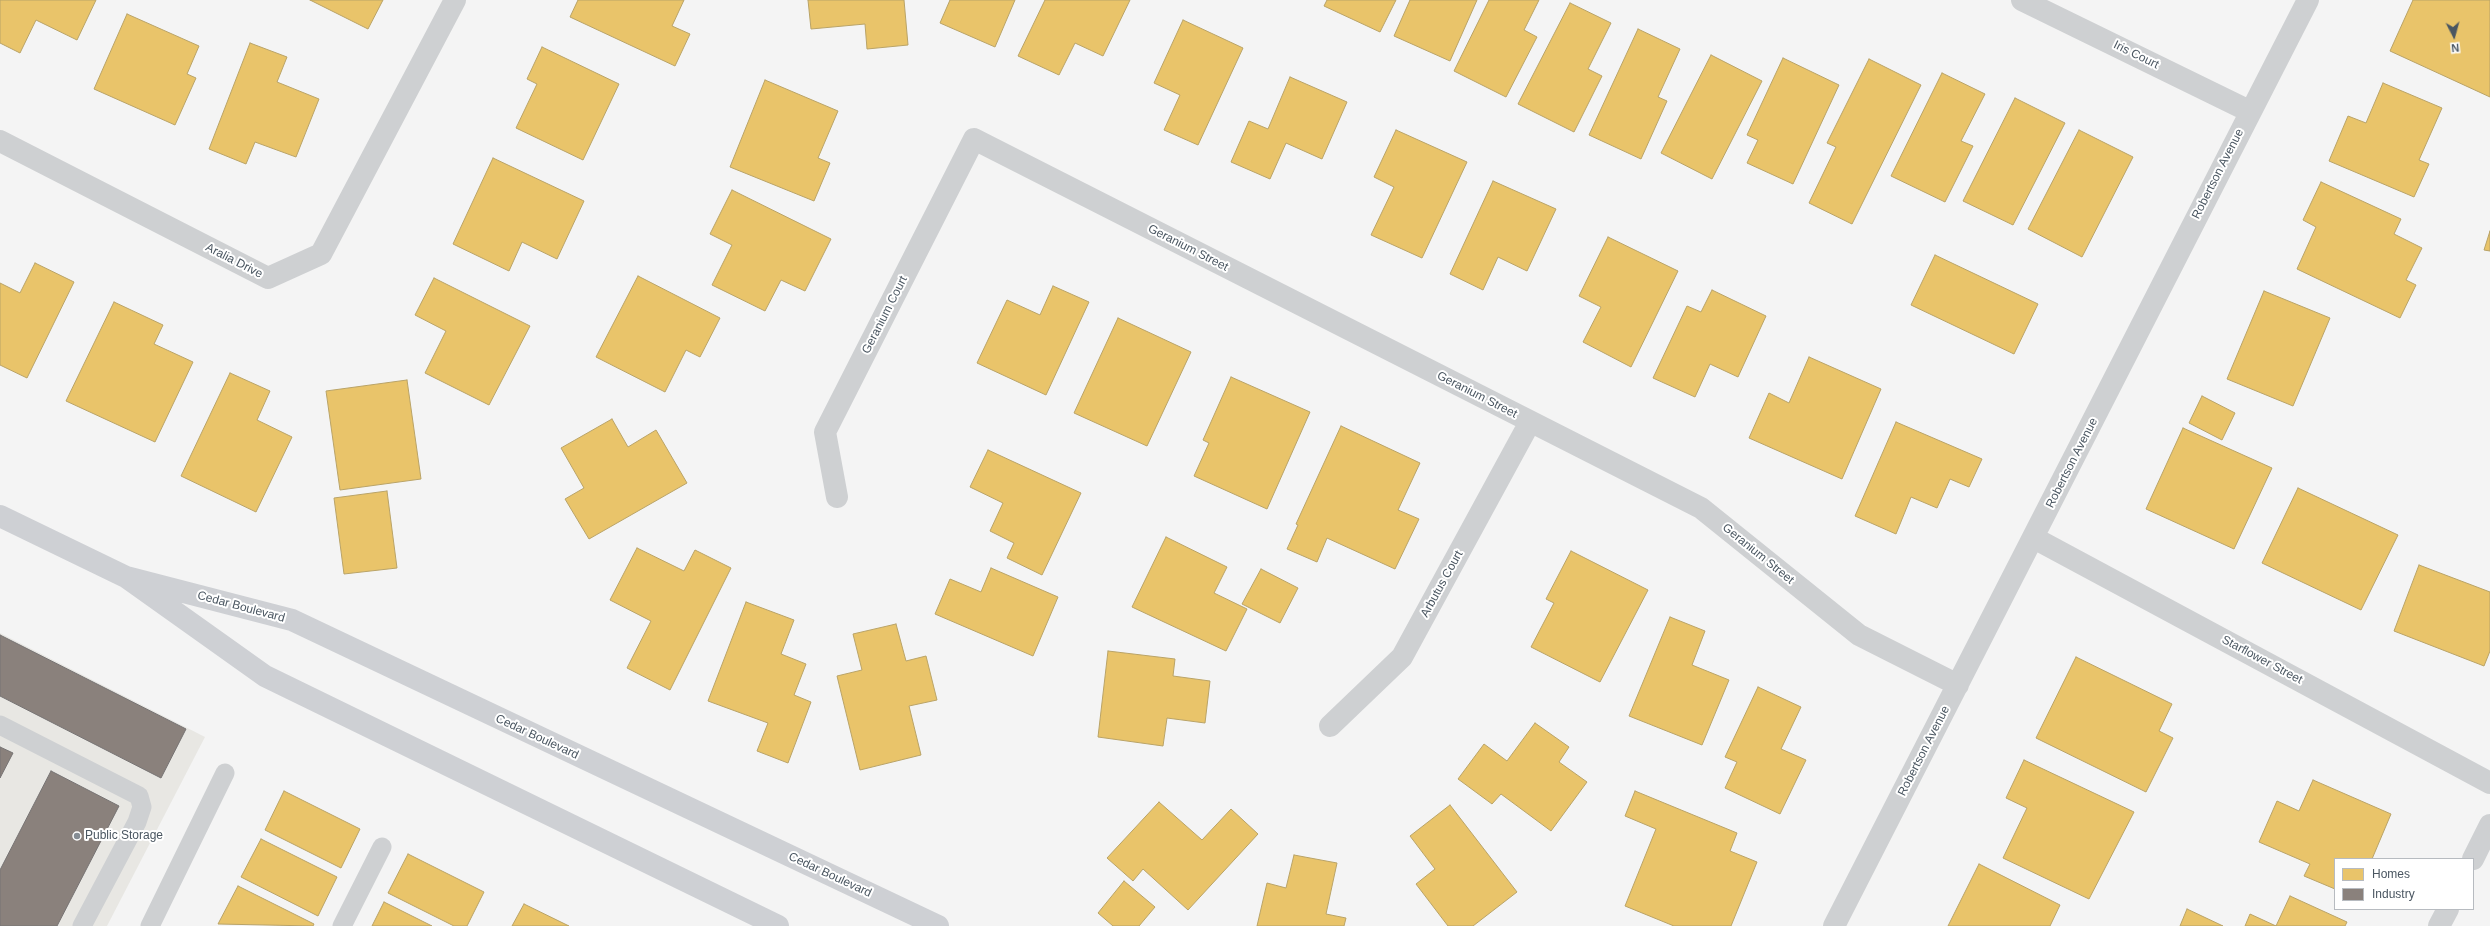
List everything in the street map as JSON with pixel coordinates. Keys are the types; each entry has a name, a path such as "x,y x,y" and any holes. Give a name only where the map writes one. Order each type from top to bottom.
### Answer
{"main road":[{"name":"Cedar Boulevard","path":"0,516 126,577 265,676 778,926"},
{"name":"Cedar Boulevard","path":"126,577 292,620 938,926"}],"street":[{"name":"Aralia Drive","path":"0,141 268,278 321,254 454,0"},
{"name":"Iris Court","path":"2022,0 2249,111"},
{"name":"Robertson Avenue","path":"1834,926 2034,538 2249,111 2308,0"},
{"name":"Geranium Street","path":"974,139 1700,508 1859,635 1958,685"},
{"name":"Geranium Court","path":"837,497 825,432 974,139"},
{"name":"Arbutus Court","path":"1330,726 1402,657 1530,422"},
{"name":"Starflower Street","path":"2034,538 2490,783"},
{"path":"2474,858 2490,825"},
{"path":"2439,926 2447,910"}],"lane":[{"path":"0,725 139,796 142,807 137,822 82,926"},
{"path":"150,926 225,773"},
{"path":"342,926 382,847"}],"shaded area":[{"name":"Public Storage","path":"0,633 205,737 107,926 0,926"}],"building: Homes":[{"path":"0,0 96,0 77,40 36,20 20,53 0,43"},
{"path":"310,0 383,0 368,29"},
{"path":"578,0 684,0 672,26 690,34 675,66 570,17"},
{"path":"808,0 904,0 908,45 867,49 865,24 811,29"},
{"path":"950,0 1015,0 995,47 940,23"},
{"path":"1045,0 1130,0 1103,56 1075,43 1059,75 1018,56"},
{"path":"1327,0 1396,0 1380,32 1324,6"},
{"path":"1410,0 1477,0 1450,61 1394,36"},
{"path":"1489,0 1539,0 1524,30 1537,37 1506,97 1454,71"},
{"path":"2413,0 2490,0 2490,97 2390,51"},
{"path":"1570,3 1611,23 1588,69 1602,76 1574,132 1518,104"},
{"path":"127,14 199,46 187,74 196,78 175,125 94,89"},
{"path":"1183,20 1243,48 1198,145 1164,130 1180,95 1154,83"},
{"path":"1638,29 1680,49 1658,97 1667,101 1641,159 1589,135"},
{"path":"250,43 287,57 277,82 319,99 296,157 255,142 246,164 209,149"},
{"path":"542,47 619,84 583,160 516,128 537,84 527,79"},
{"path":"1711,55 1762,81 1712,179 1661,153"},
{"path":"1783,58 1839,85 1793,184 1747,163 1758,140 1747,135"},
{"path":"1869,59 1921,85 1852,224 1809,203 1836,147 1827,143"},
{"path":"1942,73 1985,94 1961,141 1973,146 1945,202 1891,176"},
{"path":"1290,77 1347,102 1322,159 1286,143 1270,179 1231,162 1249,121 1268,129"},
{"path":"765,80 838,111 818,158 830,163 814,201 730,167"},
{"path":"2383,83 2442,108 2419,160 2429,164 2414,197 2329,161 2348,116 2366,123"},
{"path":"2015,98 2065,123 2013,225 1963,201"},
{"path":"1396,130 1467,162 1422,258 1371,235 1394,187 1374,177"},
{"path":"2079,130 2133,157 2082,257 2028,229"},
{"path":"493,158 584,201 557,259 522,242 509,271 453,244"},
{"path":"1493,181 1556,209 1527,271 1498,257 1483,290 1450,274"},
{"path":"2321,182 2401,219 2394,234 2422,248 2406,280 2416,285 2400,318 2297,269 2316,227 2303,220"},
{"path":"732,190 831,239 805,291 781,280 765,311 712,285 732,245 710,234"},
{"path":"2490,231 2490,251 2484,250"},
{"path":"1608,237 1678,271 1631,367 1583,342 1601,307 1579,296"},
{"path":"1935,255 2038,304 2014,354 1911,305"},
{"path":"35,263 74,282 27,378 0,365 0,283 20,293"},
{"path":"638,276 720,318 700,357 686,350 665,392 596,357"},
{"path":"434,278 530,326 489,405 425,373 446,331 415,315"},
{"path":"1053,286 1089,302 1046,395 977,363 1007,300 1040,315"},
{"path":"1712,290 1766,316 1738,377 1710,364 1695,397 1653,378 1687,306 1701,312"},
{"path":"2264,291 2330,318 2293,406 2227,379"},
{"path":"114,302 163,325 154,344 193,362 155,442 66,401"},
{"path":"1118,318 1191,352 1147,446 1074,413"},
{"path":"1809,357 1881,389 1842,479 1749,438 1769,393 1789,403"},
{"path":"230,373 270,391 257,420 292,437 256,512 181,476"},
{"path":"1231,377 1310,412 1267,509 1194,476 1209,443 1203,440"},
{"path":"407,380 421,479 340,490 326,391"},
{"path":"2202,396 2235,413 2222,440 2189,423"},
{"path":"612,419 628,447 656,430 687,483 589,539 565,499 584,488 561,448"},
{"path":"1896,422 1982,459 1969,487 1950,479 1937,508 1911,497 1896,534 1855,516"},
{"path":"1341,426 1420,463 1398,510 1419,519 1395,569 1327,538 1317,562 1287,549 1298,525 1296,524"},
{"path":"2183,428 2272,468 2234,549 2146,509"},
{"path":"988,450 1081,493 1042,575 1007,558 1014,543 990,531 1003,503 970,487"},
{"path":"2298,488 2398,535 2361,610 2262,563"},
{"path":"387,491 397,568 344,574 334,498"},
{"path":"1166,537 1227,567 1214,593 1247,609 1226,651 1132,607"},
{"path":"637,548 684,571 695,550 731,568 670,690 627,668 651,621 610,600"},
{"path":"1571,551 1648,590 1600,682 1531,647 1554,603 1546,599"},
{"path":"2419,565 2490,592 2490,651 2484,666 2394,631"},
{"path":"991,568 1058,597 1033,656 935,614 950,579 981,592"},
{"path":"1261,569 1298,588 1280,623 1242,604"},
{"path":"746,602 794,620 781,654 806,664 794,695 811,702 788,763 757,751 768,723 708,701"},
{"path":"1670,617 1705,631 1692,665 1729,680 1702,745 1629,716"},
{"path":"896,624 906,661 926,656 937,700 909,706 921,755 860,770 837,676 862,670 853,634"},
{"path":"1108,651 1175,659 1173,676 1210,681 1205,723 1167,718 1163,746 1098,737"},
{"path":"2076,657 2172,704 2159,731 2173,738 2146,792 2036,738"},
{"path":"1758,687 1801,707 1781,749 1806,760 1780,814 1725,788 1737,762 1725,757"},
{"path":"1535,723 1569,747 1559,762 1587,782 1551,831 1501,794 1492,804 1458,779 1484,744 1507,761"},
{"path":"2024,760 2134,812 2089,899 2003,858 2027,808 2006,798"},
{"path":"2313,780 2391,814 2372,858 2334,858 2334,889 2304,876 2310,864 2259,842 2277,801 2299,811"},
{"path":"284,791 360,829 341,868 265,830"},
{"path":"1635,791 1737,833 1730,851 1757,862 1731,926 1674,926 1625,906 1656,829 1625,816"},
{"path":"1159,802 1202,840 1231,809 1258,834 1188,910 1143,869 1133,881 1107,858"},
{"path":"1450,805 1517,892 1473,926 1448,926 1416,884 1435,869 1410,836"},
{"path":"261,839 337,877 318,916 241,877"},
{"path":"408,854 484,892 467,926 454,926 388,893"},
{"path":"1294,855 1337,863 1326,914 1346,918 1344,926 1257,926 1267,883 1286,888"},
{"path":"1979,864 2060,905 2050,926 1948,926"},
{"path":"1124,881 1155,907 1139,926 1113,926 1098,913"},
{"path":"238,886 314,924 313,926 218,924"},
{"path":"2290,896 2347,922 2345,926 2276,926"},
{"path":"384,902 432,926 372,926"},
{"path":"524,904 569,926 512,926"},
{"path":"2187,909 2223,926 2180,926"},
{"path":"2250,914 2276,926 2245,926"}],"building: Industry":[{"path":"0,635 186,729 161,778 0,696"},
{"path":"0,747 13,753 0,778"},
{"path":"51,771 119,806 57,926 0,926 0,870"}],"place":[{"name":"Public Storage","path":"77,836"}]}
